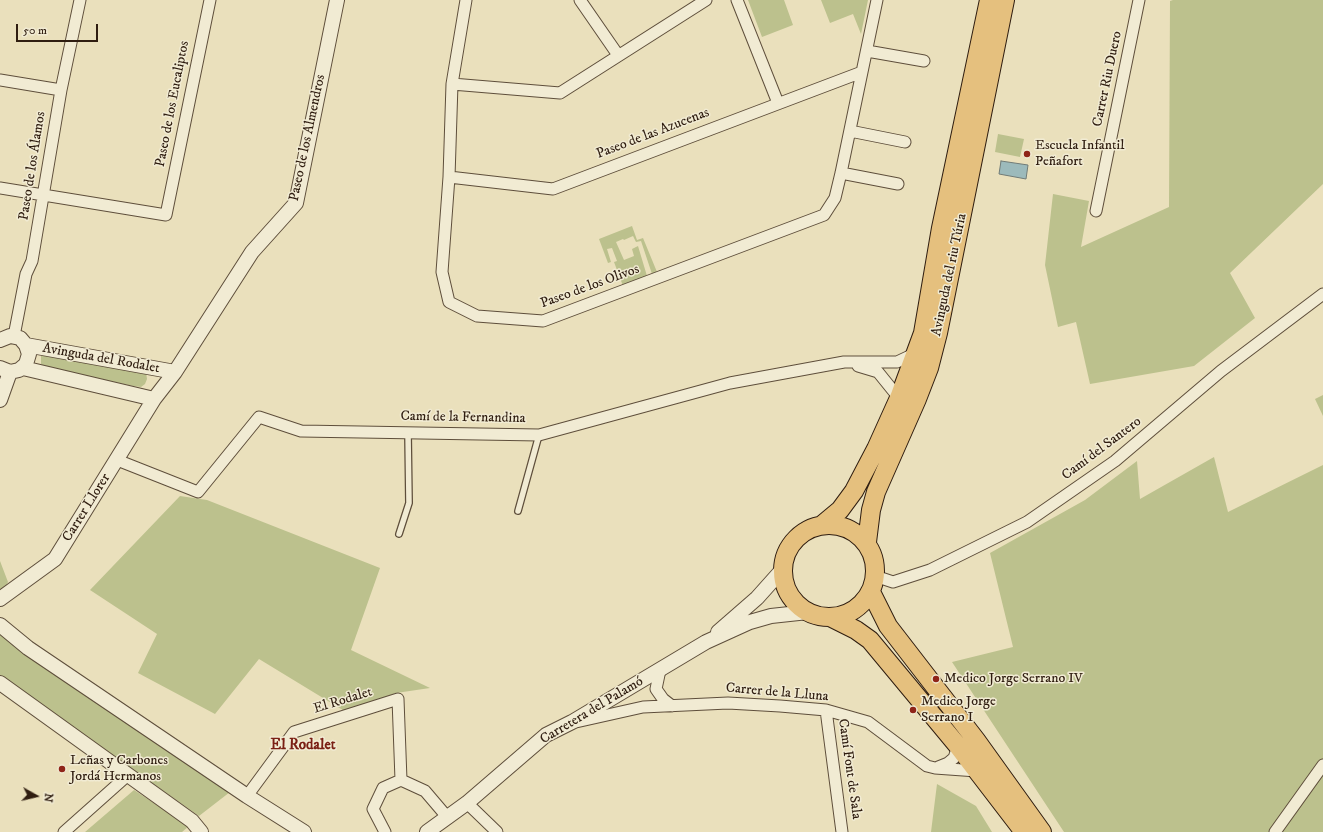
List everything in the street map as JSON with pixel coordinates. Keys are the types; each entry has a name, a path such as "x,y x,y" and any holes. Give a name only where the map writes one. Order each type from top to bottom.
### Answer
{"main road":[{"name":"Avinguda del riu Túria","path":"822,525 840,510 854,491 876,449 899,398 923,332 942,228 989,0"},
{"name":"Avinguda del riu Túria","path":"867,542 871,510 876,492 917,399 929,368 938,333 1005,0"},
{"path":"1024,832 958,746 870,640 856,630 832,618 815,616 794,602 787,593 782,570 785,554 802,532 822,525 835,526 857,534 867,542 874,557 873,584 888,626 976,740 1042,832"},
{"path":"832,618 843,615 855,609 873,584"}],"street":[{"name":"Paseo de los Álamos","path":"5,337 26,274 32,261 61,90 80,0"},
{"name":"Paseo de los Eucaliptos","path":"44,195 166,215 210,0"},
{"name":"Paseo de los Almendros","path":"154,399 175,372 252,252 296,204 337,0"},
{"name":"Paseo de los Olivos","path":"466,0 452,84 449,177 442,272 449,302 477,316 542,321 824,215 835,198 877,0"},
{"path":"580,0 618,55"},
{"path":"452,84 560,93 706,0"},
{"path":"737,0 778,102"},
{"name":"Carrer Riu Duero","path":"1096,211 1139,0"},
{"path":"867,51 924,61"},
{"name":"Paseo de las Azucenas","path":"449,177 552,189 778,102 862,72"},
{"path":"0,80 61,90"},
{"path":"850,131 905,142"},
{"path":"841,173 898,184"},
{"path":"0,188 44,195"},
{"name":"Camí del Santero","path":"873,584 893,582 930,570 1027,522 1115,461 1221,371 1323,294"},
{"path":"0,400 7,369 28,359 29,354 26,345 20,338 5,337"},
{"name":"Avinguda del Rodalet","path":"26,345 175,372"},
{"name":"Camí de la Fernandina","path":"117,460 198,492 259,418 301,431 539,435 730,383 844,362 897,362 916,353"},
{"path":"844,362 878,372 899,398"},
{"name":"Avinguda del Rodalet","path":"7,369 154,399"},
{"name":"Carrer Llorer","path":"0,599 55,559 154,399"},
{"name":"Carretera del Palamó","path":"706,642 757,598 782,570"},
{"name":"Carretera del Palamó","path":"429,831 467,803 546,735 572,722 706,642 750,622 764,618 808,612"},
{"path":"0,626 28,648 247,796 288,828 304,832"},
{"path":"660,670 656,689 663,699 672,706"},
{"path":"0,683 192,821 201,832"},
{"name":"El Rodalet","path":"247,796 294,732 398,699 401,780"},
{"name":"Carrer de la Lluna","path":"572,722 643,707 728,703 826,710 868,722 927,766 935,768"},
{"name":"Camí Font de Sala","path":"826,710 842,832"},
{"path":"935,768 948,764 954,758 958,746"},
{"path":"1275,832 1323,765"},
{"path":"935,768 977,771"},
{"path":"64,832 128,775"},
{"path":"385,832 373,809 383,788 401,780 425,791 448,818"},
{"path":"467,803 496,832"}],"lane":[{"path":"399,534 409,503 408,432"},
{"path":"518,511 539,435"}],"green space":[{"path":"748,0 784,0 793,25 762,37"},
{"path":"821,0 868,0 861,34 853,14 830,23"},
{"path":"1323,0 1323,184 1230,273 1255,318 1194,366 1090,384 1076,322 1058,327 1045,265 1053,194 1089,201 1081,247 1169,207 1170,1"},
{"path":"998,134 1024,139 1020,157 995,152"},
{"path":"632,226 637,240 643,238 657,272 652,274 641,241 636,242 633,236 624,240 623,239 616,242 624,260 634,256 632,249 638,246 647,276 623,286 614,262 617,261 612,248 607,249 611,262 608,263 599,239"},
{"path":"41,353 146,372 147,379 145,384 141,387 46,367 41,364"},
{"path":"1323,395 1323,416 1315,399"},
{"path":"1214,457 1228,512 1323,465 1323,832 1064,832 952,662 1013,647 990,553 1085,500 1137,461 1140,499"},
{"path":"180,496 207,500 380,568 351,650 430,688 396,693 346,712 259,659 215,714 138,673 157,634 90,590"},
{"path":"0,561 8,582 0,597"},
{"path":"0,630 230,792 199,816 0,677"},
{"path":"937,784 976,806 992,832 931,832"},
{"path":"134,790 189,826 182,832 85,832"}],"water":[{"path":"1001,161 1028,165 1026,179 999,174"}],"place":[{"name":"Escuela Infantil Peñafort","path":"1027,154"},
{"name":"Medico Jorge Serrano IV","path":"936,679"},
{"name":"Medico Jorge Serrano I","path":"913,710"},
{"name":"Leñas y Carbones Jordá Hermanos","path":"62,769"}],"district":[{"name":"El Rodalet","path":"303,746"}]}
